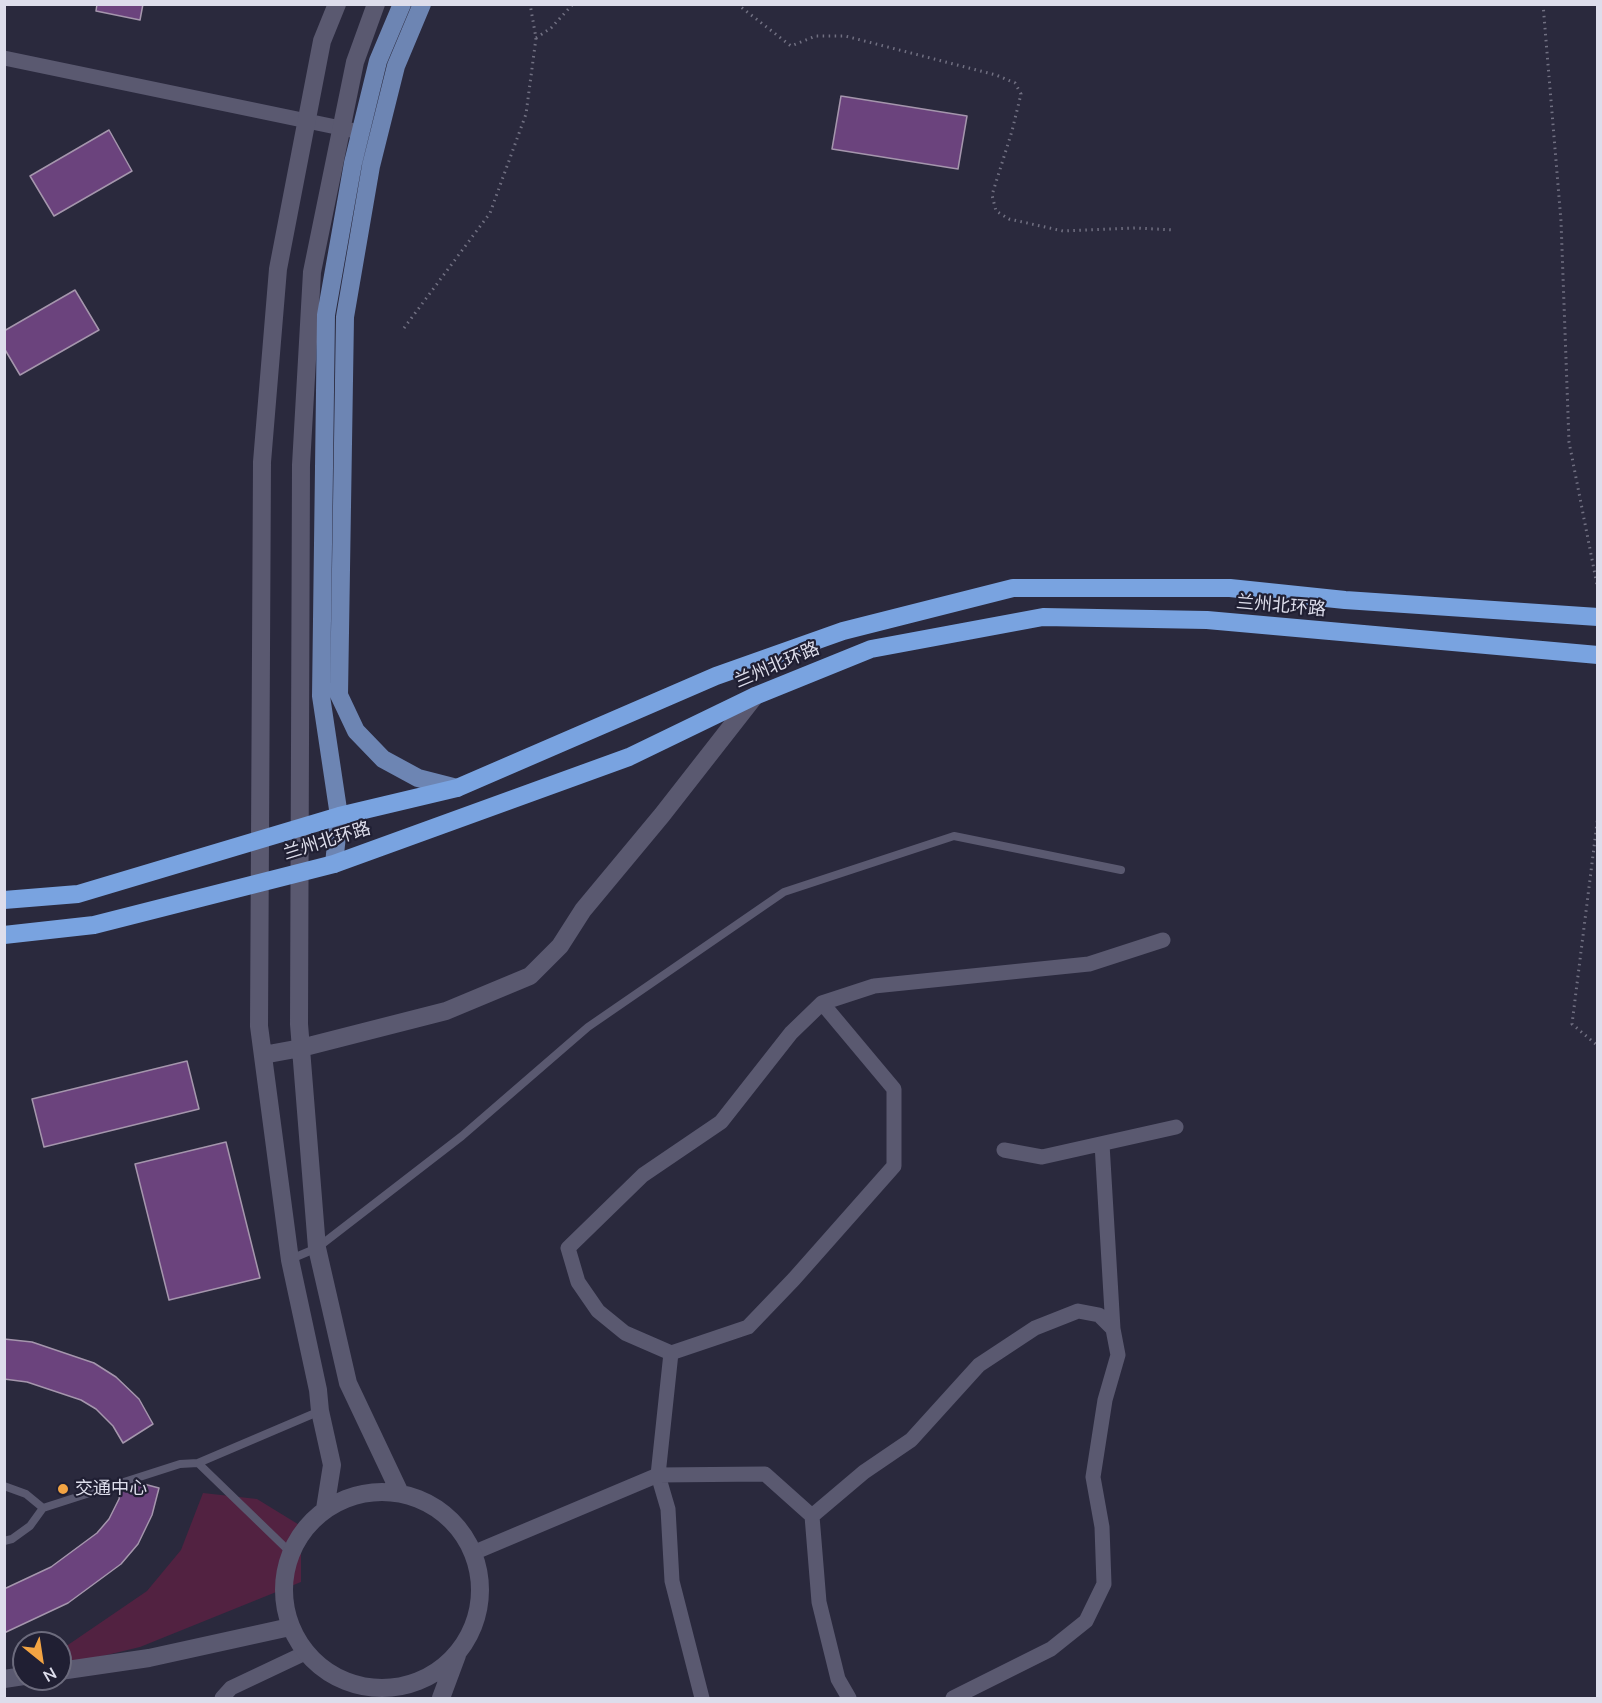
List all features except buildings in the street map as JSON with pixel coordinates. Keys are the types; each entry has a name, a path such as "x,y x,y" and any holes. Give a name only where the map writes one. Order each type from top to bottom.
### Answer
{"highway":[{"name":"兰州北环路","path":"4,900 78,894 339,816 456,788 716,676 843,631 1013,588 1230,588 1346,600 1598,618"},
{"name":"兰州北环路","path":"4,935 94,925 334,864 629,758 755,696 871,649 1043,617 1207,620 1598,655"}],"main road":[{"path":"325,1509 332,1465 290,1260 259,1026 262,462 278,269 322,41 337,4"},
{"path":"376,4 355,62 312,272 301,465 299,1024 317,1248 348,1383 400,1493"},
{"path":"334,864 339,816 321,696 326,315 360,132 378,61 402,4"},
{"path":"422,4 396,66 371,166 345,316 339,695 356,730 383,759 418,778 456,788"},
{"path":"263,1055 301,1048 446,1011 530,976 560,946 583,910 662,815 755,696"},
{"path":"375,1698 327,1672 305,1653 290,1627 282,1590 290,1552 304,1528 325,1509 342,1500 380,1491 400,1493 423,1500 444,1513 461,1531 473,1553 479,1578 479,1604 472,1629 458,1652 441,1698"},
{"path":"72,1669 149,1658 290,1627"},
{"path":"354,1685 383,1688 411,1684 437,1671 458,1652"}],"street":[{"path":"4,58 360,132"},
{"path":"822,1003 894,1089 894,1166 794,1279 748,1327 671,1353 625,1333 598,1311 578,1282 567,1248 643,1175 721,1122 791,1033 822,1003 874,986 1089,963 1163,940"},
{"path":"1004,1150 1042,1157 1176,1127"},
{"path":"953,1698 1052,1649 1086,1621 1104,1584 1102,1527 1093,1477 1105,1400 1118,1355 1113,1329 1102,1144"},
{"path":"812,1516 864,1472 911,1440 979,1365 1035,1329 1078,1311 1099,1315 1113,1329"},
{"path":"671,1353 658,1475 668,1509 672,1581 702,1698"},
{"path":"473,1553 658,1475 765,1474 812,1516 819,1602 838,1679 849,1698"},
{"path":"222,1698 231,1688 305,1653"}],"lane":[{"path":"290,1260 317,1248 462,1136 588,1027 784,892 954,837 1121,870"},
{"path":"4,1541 12,1539 30,1526 43,1508 180,1464 198,1462 321,1411"},
{"path":"198,1462 290,1552"},
{"path":"4,1486 26,1494 43,1508"}],"path":[{"path":"404,328 490,213 526,114 536,38 530,4"},
{"path":"536,38 551,28 573,4"},
{"path":"737,4 791,46 816,36 845,36 996,75 1015,83 1021,94 992,195 996,211 1009,219 1063,231 1136,228 1174,230"},
{"path":"1543,4 1561,221 1569,442 1598,590"},
{"path":"1598,815 1572,1024 1598,1046"}],"shaded area":[{"path":"203,1493 257,1499 301,1526 301,1582 140,1647 72,1663 72,1642 147,1591 181,1550"}],"place":[{"name":"交通中心","path":"63,1489"}]}
